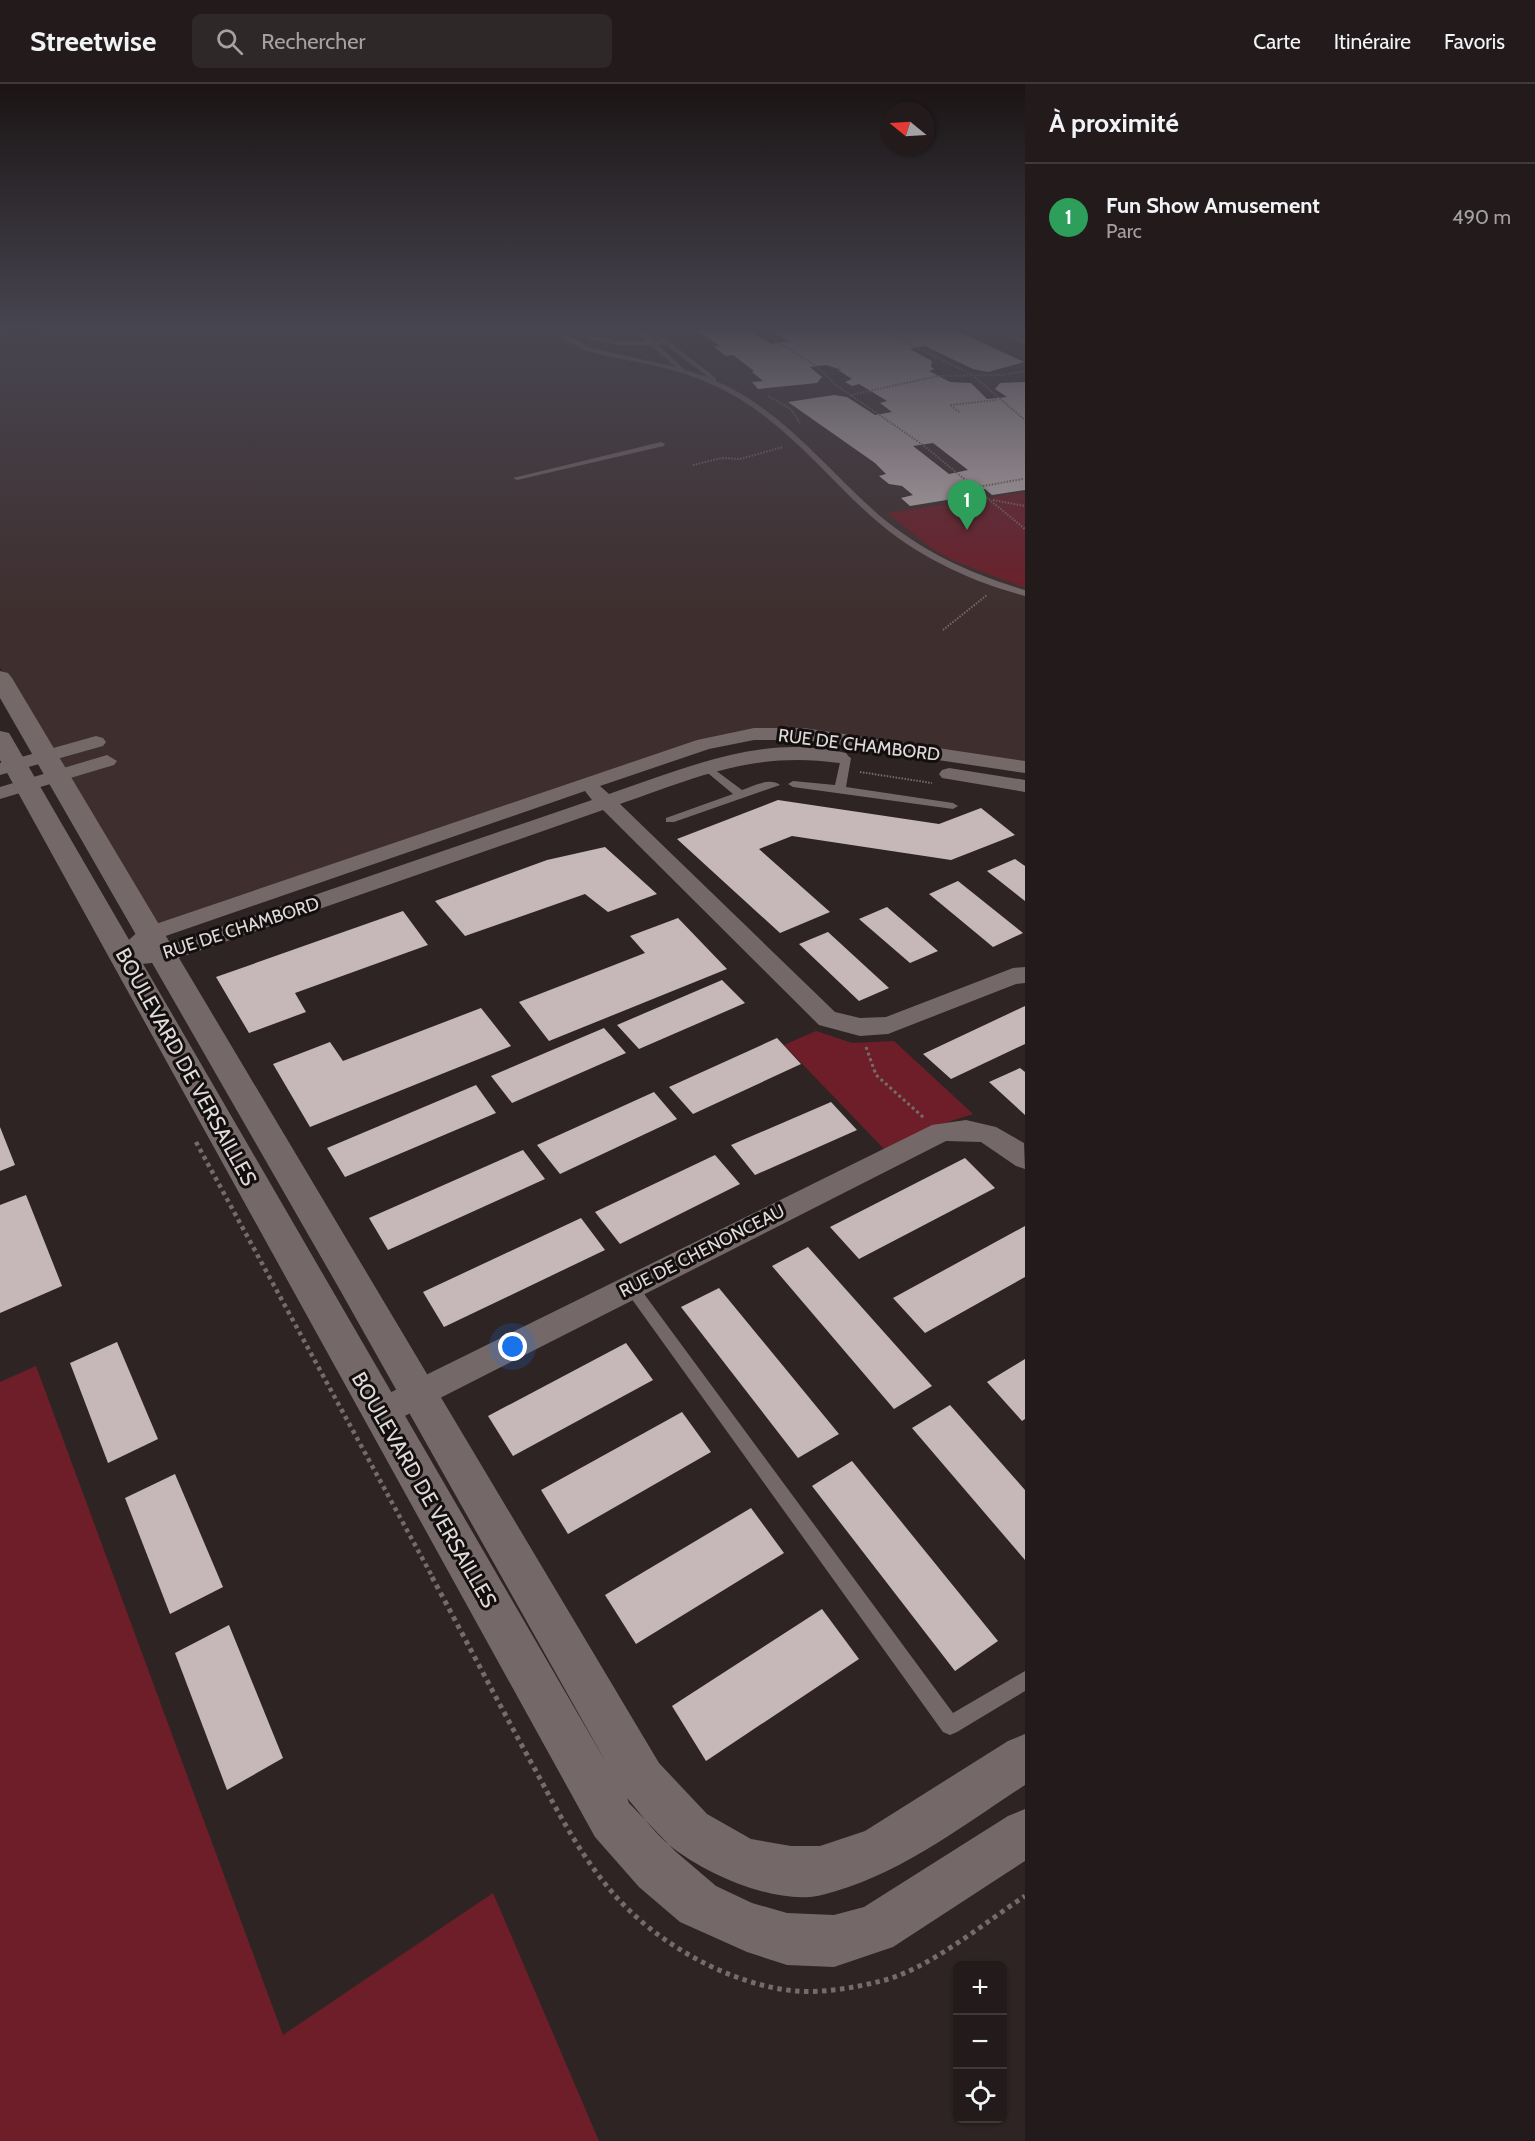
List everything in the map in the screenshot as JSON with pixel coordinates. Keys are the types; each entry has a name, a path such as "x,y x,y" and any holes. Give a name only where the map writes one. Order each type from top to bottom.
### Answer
{"street":[{"name":"BOULEVARD DE VERSAILLES","path":"0,678 21,769 145,949 418,1392 642,1780 690,1831 744,1862 791,1871 820,1871 878,1851 1025,1758"},
{"name":"RUE DE CHAMBORD","path":"145,949 589,784 704,744 754,734 804,734 1025,766"},
{"path":"21,769 96,742"},
{"name":"RUE DE CHAMBORD","path":"145,949 756,753 787,751 846,758 1025,786"},
{"path":"21,769 107,761"},
{"path":"589,784 827,1019 860,1027 888,1025 1013,976 1025,975"},
{"name":"BOULEVARD DE VERSAILLES","path":"145,949 380,1413 612,1820 657,1869 698,1904 747,1927 788,1939 834,1941 875,1929 1025,1833"},
{"name":"RUE DE CHENONCEAU","path":"380,1413 941,1132 965,1128 987,1132 1008,1142 1025,1159"}],"lane":[{"path":"778,425 896,533 942,561 999,585 1025,593"},
{"path":"517,478 661,444"},
{"path":"840,789 846,758"},
{"path":"707,767 740,794"},
{"path":"793,784 953,806"},
{"path":"670,820 740,794 776,785"},
{"path":"631,1287 950,1725 1025,1680"}],"path":[{"path":"895,425 976,487 1025,529"},
{"path":"976,487 1023,479"},
{"path":"992,500 1025,507"},
{"path":"943,630 999,585"},
{"path":"860,1027 876,1076 941,1132"},
{"name":"BOULEVARD DE VERSAILLES","path":"244,1234 352,1426 529,1760"}],"shaded area":[{"path":"0,425 1025,425 1025,766 784,734 704,744 149,934 0,667"},
{"path":"1025,492 1025,588 952,560 930,547 887,513"},
{"path":"816,1031 852,1043 894,1041 973,1114 939,1125 887,1152 784,1045"},
{"path":"36,1366 283,2035 493,1893 599,2141 0,2141 0,1382"}],"building":[{"path":"821,425 1025,425 1025,490 992,495 985,489 973,490 977,495 910,506 901,498 913,495 902,486 889,484 879,476 886,474 875,463","holes":["933,443 968,470 949,474 913,446"]},
{"path":"778,800 939,824 981,808 1015,835 951,860 792,836 759,849 830,912 780,933 677,839"},
{"path":"605,847 657,894 608,912 585,894 465,936 435,901 547,860"},
{"path":"1015,859 1025,866 1025,901 987,871"},
{"path":"958,881 1023,933 993,947 929,894"},
{"path":"887,907 938,951 910,963 859,919"},
{"path":"403,911 428,945 295,993 306,1012 249,1033 216,977"},
{"path":"678,918 727,969 549,1041 519,1002 645,953 630,936"},
{"path":"828,932 889,988 859,1001 799,944"},
{"path":"722,980 745,1003 639,1049 617,1025"},
{"path":"1025,1006 1025,1044 951,1079 923,1054"},
{"path":"481,1008 511,1046 310,1127 273,1064 330,1042 343,1061"},
{"path":"604,1028 626,1053 512,1103 491,1076"},
{"path":"777,1038 801,1064 693,1114 669,1087"},
{"path":"1020,1068 1025,1072 1025,1115 989,1082"},
{"path":"476,1085 496,1113 345,1177 327,1148"},
{"path":"654,1092 677,1119 560,1174 537,1145"},
{"path":"831,1102 857,1130 755,1175 731,1145"},
{"path":"0,1127 15,1165 0,1171"},
{"path":"523,1150 545,1179 388,1250 369,1218"},
{"path":"715,1155 740,1184 620,1244 595,1212"},
{"path":"965,1158 995,1188 859,1259 830,1227"},
{"path":"26,1195 62,1286 0,1313 0,1205"},
{"path":"581,1218 605,1250 444,1327 423,1292"},
{"path":"1025,1226 1025,1277 925,1333 893,1298"},
{"path":"808,1247 932,1386 894,1409 772,1266"},
{"path":"719,1288 839,1434 798,1458 681,1307"},
{"path":"117,1342 158,1439 108,1463 70,1363"},
{"path":"626,1343 653,1380 513,1456 488,1416"},
{"path":"1025,1359 1025,1419 1022,1421 987,1382"},
{"path":"950,1405 1025,1490 1025,1560 912,1428"},
{"path":"682,1412 711,1452 568,1534 541,1490"},
{"path":"852,1461 998,1641 955,1671 812,1486"},
{"path":"175,1474 223,1587 170,1614 125,1498"},
{"path":"751,1508 784,1553 636,1644 605,1595"},
{"path":"822,1609 859,1659 706,1761 672,1706"},
{"path":"229,1625 283,1758 227,1790 175,1653"}],"place":[{"name":"Fun Show Amusement","path":"967,530"}]}
